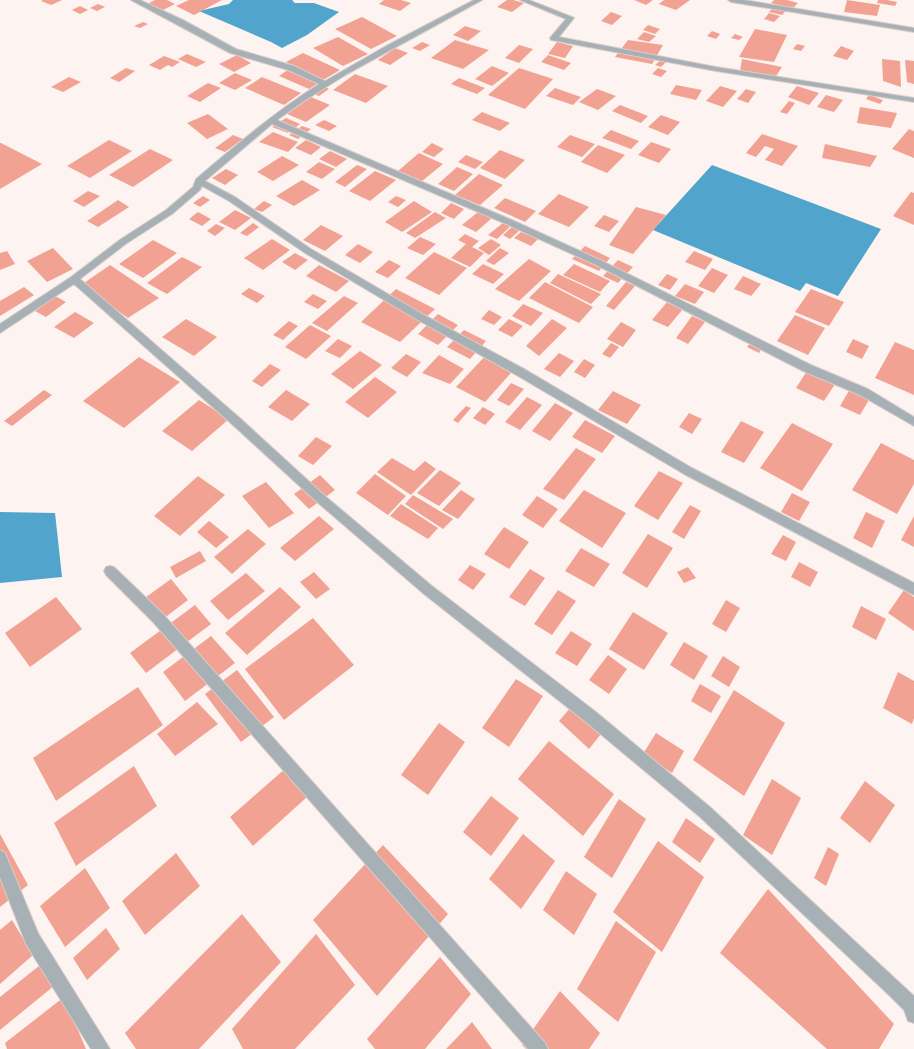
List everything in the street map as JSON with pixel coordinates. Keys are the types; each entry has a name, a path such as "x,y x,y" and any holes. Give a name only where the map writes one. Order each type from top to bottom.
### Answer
{"street":[{"path":"134,0 180,22 233,51 291,68 326,84"},
{"path":"0,329 74,279 124,241 169,212 197,188 199,181 300,99 390,47 479,0"},
{"path":"524,0 570,18 554,38 716,69 914,100"},
{"path":"731,0 914,30"},
{"path":"273,121 509,222 597,262 807,368 864,392 914,422"},
{"path":"199,181 232,199 308,250 420,317 522,373 688,471 914,589"},
{"path":"74,279 238,423 321,499 428,590 591,717 705,812 896,990 911,1005 914,1015"},
{"path":"110,571 169,630 539,1049"},
{"path":"0,858 32,938 101,1049"}],"water":[{"path":"233,0 292,0 295,3 314,3 339,12 307,35 282,48 199,11 229,4"},
{"path":"712,165 881,229 838,296 806,283 800,291 653,230"},
{"path":"0,512 55,513 62,577 0,583"}],"building":[{"path":"62,0 51,5 41,1"},
{"path":"155,0 167,0 175,4 159,12 145,5"},
{"path":"189,0 222,0 194,15 176,6"},
{"path":"384,0 401,0 411,3 400,11 379,4"},
{"path":"507,0 524,3 512,12 497,7"},
{"path":"634,0 653,0 646,5"},
{"path":"664,0 690,0 676,10 659,4"},
{"path":"774,0 787,0 798,3 792,9 771,3"},
{"path":"847,0 880,5 877,16 844,12"},
{"path":"878,0 897,2 895,6 877,3"},
{"path":"98,4 105,7 97,11 90,8"},
{"path":"80,6 88,10 80,14 72,10"},
{"path":"773,8 786,11 782,15 769,12"},
{"path":"611,12 622,16 612,25 601,21"},
{"path":"769,13 780,16 774,22 764,19"},
{"path":"362,17 397,36 371,49 335,29"},
{"path":"143,22 148,24 140,28 134,26"},
{"path":"648,25 660,29 655,34 643,30"},
{"path":"465,26 481,31 468,41 453,35"},
{"path":"755,29 787,35 774,62 739,57"},
{"path":"712,31 720,34 716,39 707,36"},
{"path":"644,32 656,36 649,42 637,39"},
{"path":"735,34 743,37 739,40 731,38"},
{"path":"338,37 368,54 343,66 313,48"},
{"path":"455,40 489,50 463,69 431,58"},
{"path":"628,40 663,45 652,64 615,57"},
{"path":"422,42 430,45 420,51 412,48"},
{"path":"557,42 573,46 565,58 548,54"},
{"path":"797,44 805,46 801,51 793,49"},
{"path":"519,45 533,49 519,63 505,58"},
{"path":"841,46 854,51 847,60 833,56"},
{"path":"395,48 408,53 390,65 378,60"},
{"path":"303,53 340,70 323,80 286,62"},
{"path":"187,54 206,62 196,67 178,59"},
{"path":"237,55 251,63 234,72 219,64"},
{"path":"548,55 571,63 564,70 541,62"},
{"path":"164,56 180,62 172,67 168,65 160,70 149,65"},
{"path":"742,59 782,67 776,76 740,71"},
{"path":"882,59 900,61 901,87 883,81"},
{"path":"661,60 667,61 661,67 655,65"},
{"path":"905,60 914,61 914,84 907,82"},
{"path":"492,66 509,73 492,86 475,79"},
{"path":"126,68 135,71 119,82 110,78"},
{"path":"519,68 553,79 525,109 488,95"},
{"path":"658,68 667,71 661,77 652,74"},
{"path":"289,69 320,82 309,89 279,76"},
{"path":"235,73 252,80 235,90 219,83"},
{"path":"355,74 388,86 366,103 333,90"},
{"path":"69,77 81,82 63,92 51,87"},
{"path":"262,77 301,93 284,105 245,88"},
{"path":"459,78 485,88 477,94 451,84"},
{"path":"208,83 221,88 200,102 187,96"},
{"path":"676,85 702,90 696,100 670,94"},
{"path":"323,86 329,89 319,96 313,94"},
{"path":"720,86 737,91 723,107 706,101"},
{"path":"797,86 819,93 809,105 788,97"},
{"path":"555,88 581,97 573,105 546,96"},
{"path":"597,89 616,96 598,110 579,102"},
{"path":"746,89 756,92 748,103 737,99"},
{"path":"826,95 843,100 834,112 817,107"},
{"path":"869,95 883,100 880,104 866,99"},
{"path":"311,97 330,105 306,122 287,114"},
{"path":"789,101 795,103 787,114 780,112"},
{"path":"620,105 648,116 641,123 612,111"},
{"path":"860,107 897,113 891,128 857,123"},
{"path":"482,112 510,123 500,131 472,120"},
{"path":"208,114 228,129 207,139 187,123"},
{"path":"661,115 680,122 668,135 648,127"},
{"path":"286,118 300,124 288,133 272,127"},
{"path":"324,120 337,126 329,131 315,125"},
{"path":"302,126 311,129 298,139 289,135"},
{"path":"909,129 914,131 914,158 892,149"},
{"path":"611,130 639,141 631,149 602,138"},
{"path":"273,132 298,142 288,152 259,142"},
{"path":"762,134 798,146 782,166 765,160 774,149 765,146 756,157 746,153"},
{"path":"233,135 243,139 225,152 215,148"},
{"path":"570,135 595,144 582,157 557,147"},
{"path":"109,140 132,151 90,178 67,166"},
{"path":"306,140 321,147 311,155 295,148"},
{"path":"651,142 671,149 659,163 638,155"},
{"path":"1,143 42,164 0,189"},
{"path":"432,143 444,149 434,157 422,152"},
{"path":"825,144 877,156 870,167 822,158"},
{"path":"598,145 625,155 607,173 581,162"},
{"path":"150,149 173,160 133,187 109,175"},
{"path":"500,150 525,160 505,179 480,168"},
{"path":"330,151 347,159 336,167 319,159"},
{"path":"419,153 443,164 422,181 398,171"},
{"path":"466,155 483,162 475,169 458,162"},
{"path":"282,156 299,165 273,181 257,172"},
{"path":"319,162 335,169 322,179 306,172"},
{"path":"357,165 367,169 345,187 335,182"},
{"path":"457,167 473,174 454,191 438,184"},
{"path":"226,169 238,175 225,185 212,178"},
{"path":"375,171 396,180 370,201 349,191"},
{"path":"479,174 503,185 480,205 455,195"},
{"path":"302,180 320,190 294,206 276,196"},
{"path":"88,191 100,196 84,207 73,201"},
{"path":"911,192 914,193 914,225 893,216"},
{"path":"559,194 589,207 569,227 538,214"},
{"path":"203,196 210,200 200,207 193,203"},
{"path":"396,196 406,200 398,207 388,202"},
{"path":"505,198 536,211 525,222 494,208"},
{"path":"118,200 129,207 98,227 87,221"},
{"path":"264,201 272,205 262,212 254,209"},
{"path":"414,201 432,212 402,232 385,222"},
{"path":"451,203 464,209 454,219 441,213"},
{"path":"636,207 666,215 633,254 609,245"},
{"path":"235,210 251,218 235,230 219,222"},
{"path":"198,212 211,219 202,226 189,219"},
{"path":"435,212 446,218 415,238 406,233"},
{"path":"478,212 492,218 476,232 462,225"},
{"path":"604,215 619,221 609,232 594,226"},
{"path":"504,222 512,225 497,239 488,235"},
{"path":"253,223 259,227 247,236 240,233"},
{"path":"216,224 225,228 215,236 207,231"},
{"path":"321,225 343,236 325,251 303,240"},
{"path":"512,227 520,230 510,239 503,235"},
{"path":"521,232 538,239 531,246 514,238"},
{"path":"465,234 479,241 472,247 484,253 470,267 451,258 466,244 458,240"},
{"path":"420,237 436,244 423,255 407,248"},
{"path":"272,239 290,250 263,270 244,258"},
{"path":"491,239 501,245 489,255 478,248"},
{"path":"153,240 177,253 143,278 119,264"},
{"path":"358,244 373,252 360,263 345,255"},
{"path":"585,246 610,258 599,271 572,259"},
{"path":"53,248 73,269 47,282 27,261"},
{"path":"500,248 509,253 494,265 486,261"},
{"path":"7,251 15,264 0,270 0,253"},
{"path":"694,251 713,259 705,270 685,262"},
{"path":"434,252 467,268 439,295 405,278"},
{"path":"295,253 308,260 295,270 282,262"},
{"path":"182,257 202,267 167,294 147,283"},
{"path":"529,259 551,271 519,301 495,289"},
{"path":"389,260 401,266 388,278 375,272"},
{"path":"618,260 633,267 618,283 603,276"},
{"path":"483,264 504,274 493,284 472,274"},
{"path":"574,264 610,281 600,292 563,275"},
{"path":"110,265 159,298 128,318 81,285"},
{"path":"319,265 349,281 336,292 306,276"},
{"path":"712,268 728,275 714,293 698,286"},
{"path":"558,274 601,294 591,304 550,283"},
{"path":"667,274 678,279 670,290 658,285"},
{"path":"743,276 761,284 751,296 734,289"},
{"path":"545,282 593,307 579,323 529,298"},
{"path":"626,282 635,286 614,310 606,306"},
{"path":"685,284 704,292 695,304 675,296"},
{"path":"24,287 34,295 0,316 0,301"},
{"path":"249,288 265,296 257,303 241,294"},
{"path":"396,289 435,309 400,342 361,322"},
{"path":"811,289 844,302 829,326 795,312"},
{"path":"313,294 327,301 318,309 304,302"},
{"path":"55,296 66,302 46,317 35,311"},
{"path":"344,296 358,303 327,331 312,323"},
{"path":"667,302 683,309 668,327 652,320"},
{"path":"523,304 543,313 531,326 512,316"},
{"path":"489,310 502,317 494,325 481,319"},
{"path":"75,312 94,323 74,338 54,327"},
{"path":"438,314 458,325 438,345 418,334"},
{"path":"795,315 825,328 808,355 777,341"},
{"path":"692,316 705,322 688,344 676,338"},
{"path":"186,319 217,337 194,356 162,337"},
{"path":"509,319 523,326 512,337 498,330"},
{"path":"552,319 567,328 539,356 526,346"},
{"path":"289,321 298,326 283,340 273,335"},
{"path":"621,322 636,330 623,347 607,339"},
{"path":"310,325 331,336 306,359 285,347"},
{"path":"464,330 486,341 470,359 447,347"},
{"path":"338,339 352,346 340,358 325,351"},
{"path":"853,339 869,346 862,359 846,352"},
{"path":"895,342 914,350 914,395 875,378"},
{"path":"611,343 619,347 610,358 602,354"},
{"path":"750,343 762,348 759,353 747,347"},
{"path":"360,351 382,365 353,389 331,374"},
{"path":"490,351 518,365 485,402 456,387"},
{"path":"559,353 574,361 560,377 544,369"},
{"path":"406,354 421,362 407,377 391,368"},
{"path":"439,355 464,369 450,384 422,373"},
{"path":"139,357 180,382 124,428 83,401"},
{"path":"584,359 595,365 585,378 574,372"},
{"path":"270,364 281,370 262,387 252,381"},
{"path":"807,371 835,384 824,401 796,388"},
{"path":"375,377 397,392 368,418 345,402"},
{"path":"511,383 524,389 509,406 497,400"},
{"path":"850,389 870,398 860,415 840,406"},
{"path":"44,390 52,395 12,426 4,421"},
{"path":"286,390 310,404 292,421 268,407"},
{"path":"613,391 641,405 627,424 598,410"},
{"path":"527,397 542,405 520,430 505,422"},
{"path":"199,400 229,419 192,451 162,431"},
{"path":"555,403 573,413 550,441 532,431"},
{"path":"466,406 471,408 458,423 453,420"},
{"path":"483,407 495,414 485,425 473,418"},
{"path":"689,413 702,419 692,434 679,427"},
{"path":"585,420 615,436 602,453 572,437"},
{"path":"741,421 764,432 744,463 721,452"},
{"path":"792,423 833,444 802,491 760,468"},
{"path":"316,437 332,446 313,465 298,456"},
{"path":"881,443 914,460 914,484 897,514 852,490"},
{"path":"576,448 596,459 564,500 543,489"},
{"path":"392,458 414,471 425,461 436,469 411,495 377,472"},
{"path":"440,470 461,483 439,506 417,493"},
{"path":"659,471 683,483 658,520 634,506"},
{"path":"375,474 406,496 388,515 356,493"},
{"path":"320,475 335,490 309,509 294,494"},
{"path":"198,476 225,495 180,536 154,516"},
{"path":"266,482 294,513 269,528 242,496"},
{"path":"461,490 475,499 458,519 442,510"},
{"path":"584,490 626,513 602,548 559,521"},
{"path":"792,493 810,502 799,521 781,512"},
{"path":"413,495 453,519 443,529 405,504"},
{"path":"537,496 558,509 543,528 522,515"},
{"path":"401,504 438,528 428,539 390,516"},
{"path":"690,505 701,511 684,539 672,532"},
{"path":"866,512 885,521 872,548 853,538"},
{"path":"319,516 334,529 295,561 280,548"},
{"path":"914,516 914,547 901,540"},
{"path":"209,521 229,537 216,548 197,532"},
{"path":"504,527 529,542 509,569 484,554"},
{"path":"248,529 266,544 232,574 214,557"},
{"path":"648,534 673,548 647,588 622,573"},
{"path":"783,535 796,542 786,561 771,554"},
{"path":"581,548 610,564 594,587 565,571"},
{"path":"200,551 206,561 176,578 170,567"},
{"path":"799,562 818,572 810,587 791,577"},
{"path":"470,565 486,574 473,590 458,580"},
{"path":"688,567 696,578 684,583 677,572"},
{"path":"530,569 545,578 525,606 509,597"},
{"path":"314,572 330,589 316,599 300,582"},
{"path":"246,573 265,591 228,620 210,601"},
{"path":"171,579 188,600 159,622 142,600"},
{"path":"280,587 301,607 247,655 225,633"},
{"path":"558,590 576,601 552,635 534,624"},
{"path":"904,590 914,597 914,631 888,613"},
{"path":"56,597 82,629 30,667 5,633"},
{"path":"726,600 740,608 726,632 712,624"},
{"path":"195,605 211,624 146,673 130,653"},
{"path":"861,606 886,619 876,640 852,627"},
{"path":"633,612 668,633 644,670 609,649"},
{"path":"313,618 354,665 284,720 245,669"},
{"path":"571,631 592,644 577,666 555,653"},
{"path":"211,636 235,663 185,701 163,672"},
{"path":"684,642 708,656 694,680 670,665"},
{"path":"608,655 627,669 609,694 589,680"},
{"path":"723,656 740,667 729,687 711,676"},
{"path":"237,670 274,717 241,742 205,694"},
{"path":"898,672 914,681 914,718 912,724 883,708"},
{"path":"516,679 543,696 509,747 482,728"},
{"path":"700,684 721,696 711,713 691,701"},
{"path":"138,687 163,725 56,801 33,758"},
{"path":"734,690 785,723 744,796 693,760"},
{"path":"197,702 218,724 175,756 157,734"},
{"path":"571,707 601,734 589,749 559,721"},
{"path":"439,723 465,742 428,795 401,775"},
{"path":"656,733 684,751 672,773 643,754"},
{"path":"549,741 614,794 583,836 518,779"},
{"path":"294,761 317,788 253,846 230,817"},
{"path":"134,766 157,806 76,866 54,823"},
{"path":"772,779 801,798 772,855 743,835"},
{"path":"865,781 895,805 870,843 840,818"},
{"path":"491,796 519,818 491,856 463,832"},
{"path":"619,799 646,819 612,878 584,857"},
{"path":"686,818 715,839 700,863 672,842"},
{"path":"0,834 28,885 0,907"},
{"path":"523,834 555,861 521,909 489,879"},
{"path":"658,841 704,877 662,952 613,912"},
{"path":"383,845 448,914 377,996 313,920"},
{"path":"828,847 839,854 826,886 814,878"},
{"path":"176,853 200,886 145,935 122,901"},
{"path":"85,868 110,908 65,947 40,906"},
{"path":"566,871 597,894 574,935 543,910"},
{"path":"768,889 894,1024 879,1049 827,1049 720,953"},
{"path":"242,914 281,962 199,1049 136,1049 125,1033"},
{"path":"12,920 33,955 0,984 0,930"},
{"path":"616,921 656,952 618,1022 577,989"},
{"path":"106,928 120,949 87,980 73,958"},
{"path":"316,934 355,985 295,1049 243,1049 232,1029"},
{"path":"440,957 471,994 425,1049 375,1049 367,1039"},
{"path":"49,958 60,981 0,1030 0,997"},
{"path":"560,991 600,1033 589,1049 526,1049 522,1045"},
{"path":"64,997 86,1049 7,1049 5,1043"},
{"path":"472,1022 492,1049 446,1049"}]}
